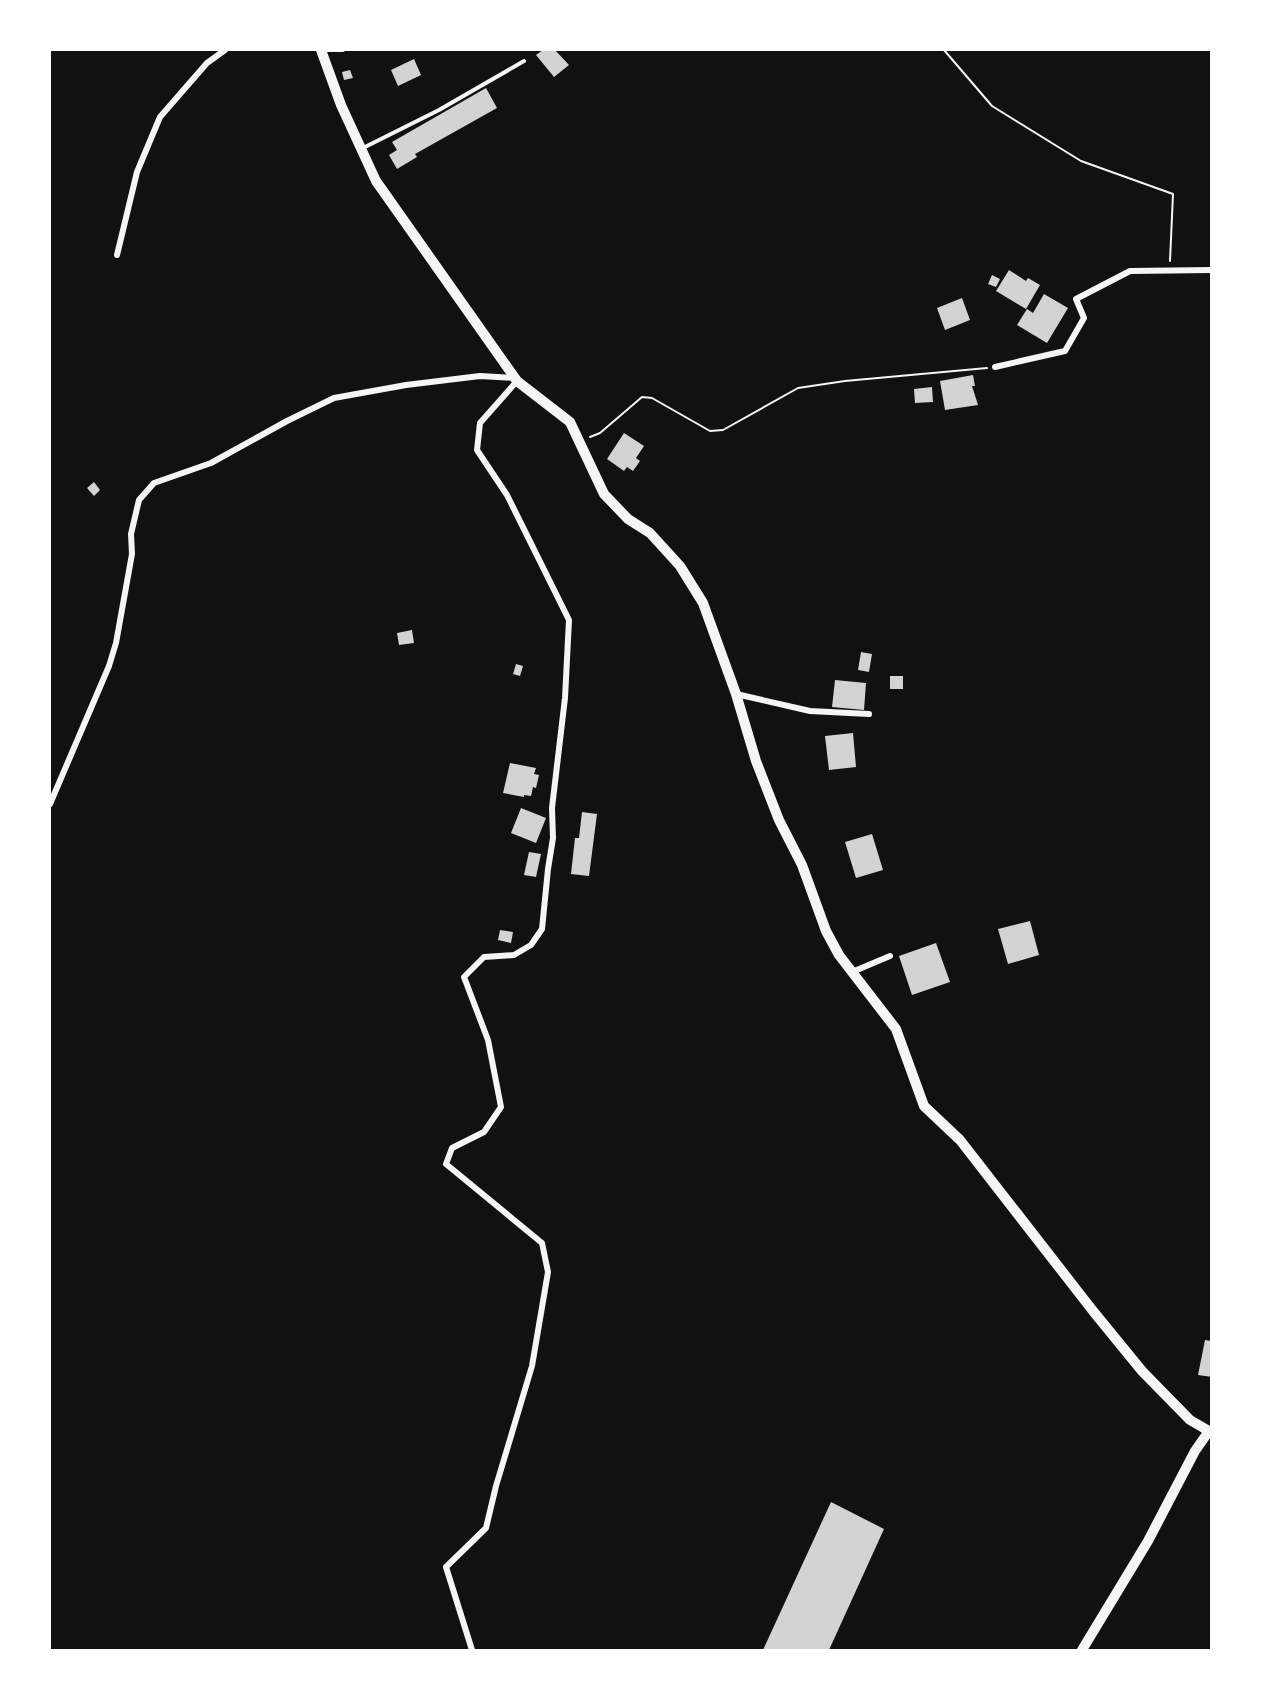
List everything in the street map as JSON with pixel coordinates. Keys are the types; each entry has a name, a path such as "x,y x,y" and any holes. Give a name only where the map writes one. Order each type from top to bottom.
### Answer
{"street":[{"path":"117,255 137,172 160,117 207,63 225,50"},
{"path":"321,50 341,105 363,148 376,181 516,380 570,422 604,494 628,519 650,532 680,566 703,603 736,694 756,761 779,820 802,865 826,931 839,955 896,1029 924,1106 960,1140 1092,1311 1142,1371 1190,1420 1210,1431 1195,1451 1148,1541 1082,1650"},
{"path":"995,367 1065,351 1084,318 1076,299 1130,271 1212,270"},
{"path":"50,804 109,666 116,643 132,554 131,534 139,500 154,483 211,464 287,421 334,398 406,385 480,376 516,380"},
{"path":"472,1650 446,1567 486,1528 496,1486 532,1366 548,1272 542,1243 446,1164 452,1148 484,1132 501,1107 488,1040 464,977 484,957 514,955 531,945 542,928 553,838 552,808 565,698 569,620 507,495 477,450 480,423 516,380"},
{"path":"736,694 810,711 869,714"},
{"path":"852,972 890,956"}],"lane":[{"path":"321,50 343,50"},
{"path":"363,148 438,110 524,61"}],"path":[{"path":"944,50 992,106 1081,161 1173,194 1170,270"},
{"path":"579,441 600,433 642,396 652,398 710,431 723,430 798,388 845,381 995,367"}],"building":[{"path":"543,50 555,50 569,65 554,77 536,55"},
{"path":"414,59 421,75 398,86 391,70"},
{"path":"350,70 353,78 344,80 342,72"},
{"path":"486,88 497,108 415,154 417,157 397,169 389,155 397,150 392,142"},
{"path":"1009,270 1026,281 1028,278 1040,285 1026,309 996,291"},
{"path":"992,275 1000,279 996,287 988,284"},
{"path":"1044,294 1068,308 1047,343 1017,325 1027,309 1033,313"},
{"path":"962,298 970,320 945,330 937,308"},
{"path":"973,375 975,386 972,386 978,405 945,410 940,381"},
{"path":"932,387 933,402 915,403 914,389"},
{"path":"624,433 644,446 636,458 640,461 633,471 627,467 624,471 607,459"},
{"path":"94,482 100,490 94,496 87,488"},
{"path":"412,630 414,643 399,645 397,633"},
{"path":"861,652 872,654 869,672 858,670"},
{"path":"516,664 523,666 520,676 513,674"},
{"path":"890,676 903,676 903,689 890,689"},
{"path":"835,680 866,683 864,710 832,707"},
{"path":"853,733 856,767 829,770 825,736"},
{"path":"510,763 536,768 534,774 539,775 536,788 533,787 531,796 503,793"},
{"path":"521,808 546,818 536,843 511,833"},
{"path":"582,812 597,814 589,876 571,874 575,838 579,838"},
{"path":"872,834 883,870 856,878 845,842"},
{"path":"529,852 541,854 536,877 524,875"},
{"path":"1030,921 1039,955 1008,964 998,929"},
{"path":"500,930 513,932 511,943 498,940"},
{"path":"936,943 950,982 912,995 899,956"},
{"path":"1205,1340 1212,1341 1212,1377 1198,1375"},
{"path":"831,1502 884,1529 829,1650 763,1650"}]}
